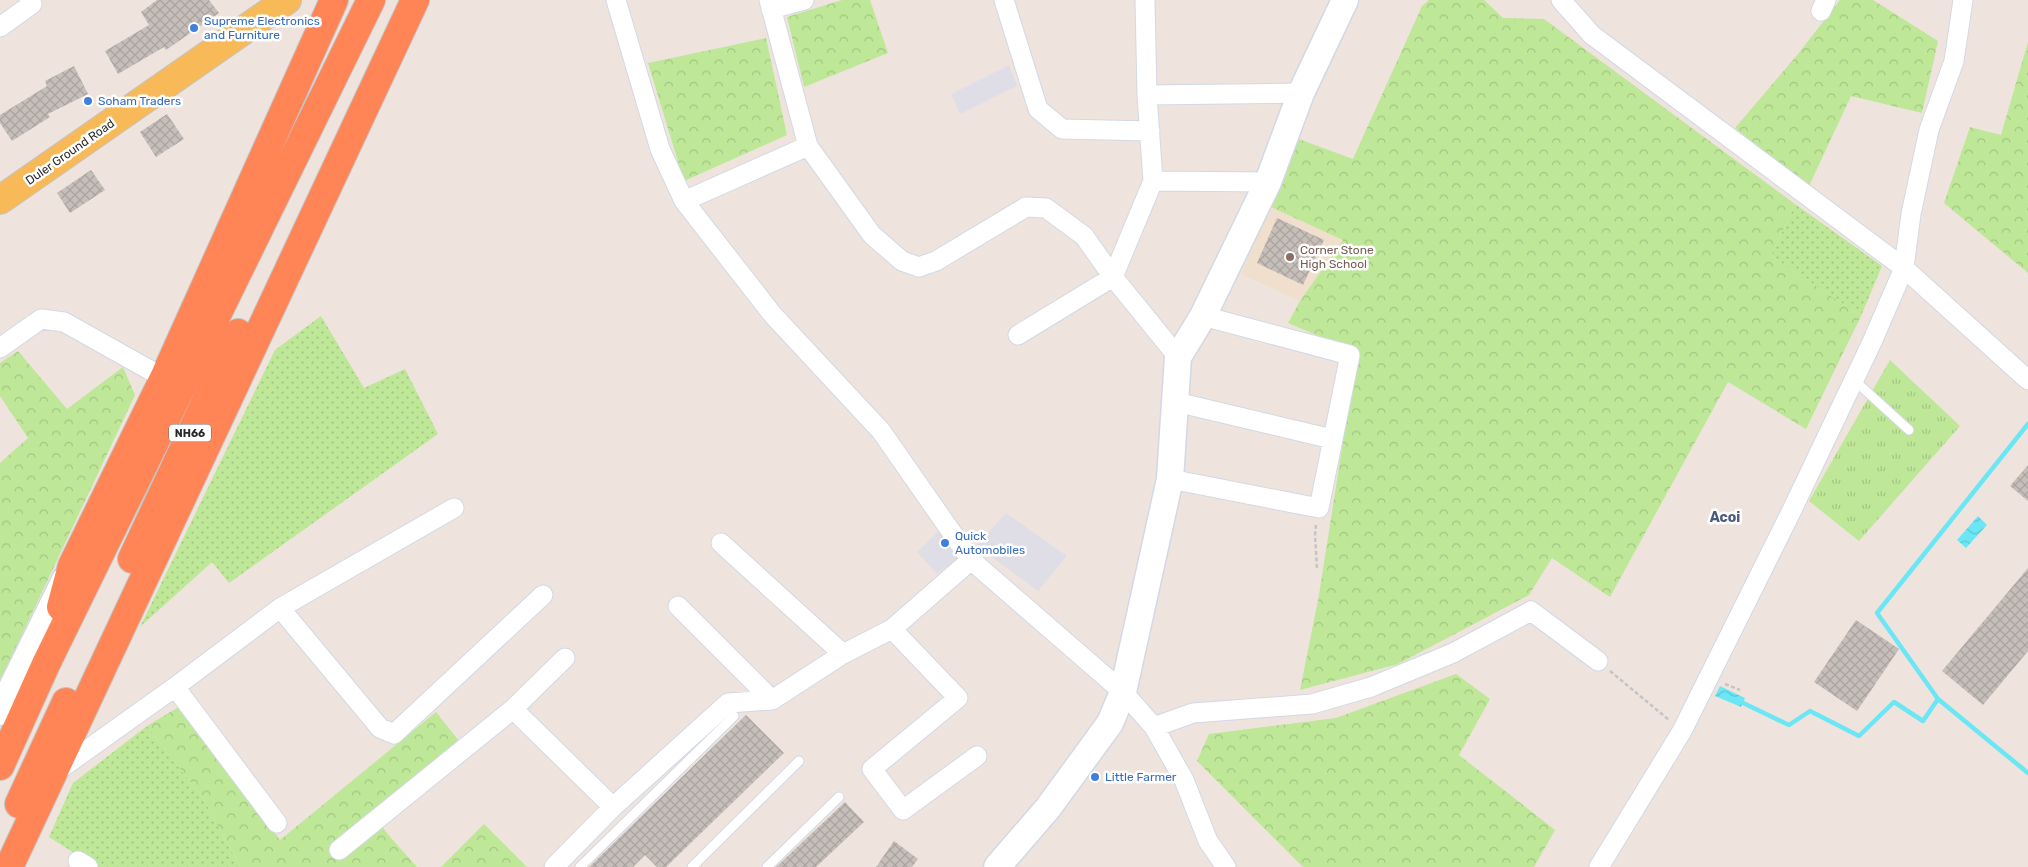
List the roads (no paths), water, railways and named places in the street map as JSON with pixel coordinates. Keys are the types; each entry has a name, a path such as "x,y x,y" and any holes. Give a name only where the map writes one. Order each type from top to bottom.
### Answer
{"highway":[{"path":"46,664 72,566 164,378 334,0"},
{"path":"9,867 415,0"},
{"name":"NH66","path":"0,766 46,664 380,9"},
{"name":"NH66","path":"0,844 196,421 380,9"}],"main road":[{"name":"Duler Ground Road","path":"0,200 287,0"}],"street":[{"path":"0,27 32,4 29,0"},
{"path":"616,0 660,149 684,201 773,315 881,431 971,560 1123,692 1154,727 1184,780 1208,842 1226,867"},
{"path":"804,0 770,5 808,146 872,235 902,262 919,267 936,261 1026,207 1046,208 1084,236 1113,277 1178,357"},
{"path":"1004,0 1038,109 1062,129 1150,131"},
{"path":"1018,335 1113,277 1153,181 1147,95 1145,0"},
{"path":"1006,864 1110,724 1123,692 1170,479 1178,357 1203,316 1268,182 1301,93 1345,0"},
{"path":"1562,0 1592,34 1904,268 2028,380"},
{"path":"1599,867 1682,731 1788,519 1854,380 1904,268 1911,214 1929,130 1954,61 1963,0"},
{"path":"1147,95 1301,93"},
{"path":"684,201 808,146"},
{"path":"1153,181 1268,182"},
{"path":"1170,479 1319,508 1350,355 1203,316"},
{"path":"0,348 41,319 64,322 164,378"},
{"path":"1176,402 1332,439"},
{"path":"55,772 175,687 280,608 454,508"},
{"path":"720,543 844,654"},
{"path":"554,867 613,807 728,704 772,700 844,654 892,629 971,560"},
{"path":"0,712 72,566"},
{"path":"280,608 380,728 394,734 543,595"},
{"path":"678,606 772,700"},
{"path":"1154,727 1193,713 1312,704 1371,687 1453,653 1531,611 1598,661"},
{"path":"892,629 958,698 872,769 903,810 977,756"},
{"path":"339,850 513,708 565,658"},
{"path":"175,687 278,823"},
{"path":"513,708 613,807"}],"lane":[{"path":"1854,380 1909,430"},
{"path":"580,867 734,716"},
{"path":"692,867 799,761"},
{"path":"767,867 839,797"}],"water":[{"path":"1978,516 1987,525 1966,548 1957,540"},
{"path":"1720,686 1745,698 1741,707 1715,696"}],"waterway":[{"path":"1938,699 1877,613 2028,424"},
{"path":"1739,701 1789,725 1810,711 1859,736 1894,702 1923,721 1938,699 2028,773"}],"place":[{"name":"Supreme Electronics and Furniture","path":"194,28"},
{"name":"Soham Traders","path":"88,101"},
{"name":"Corner Stone High School","path":"1290,257"},
{"name":"Quick Automobiles","path":"945,543"},
{"name":"Little Farmer","path":"1095,777"}],"district":[{"name":"Acoi","path":"1725,517"}]}
